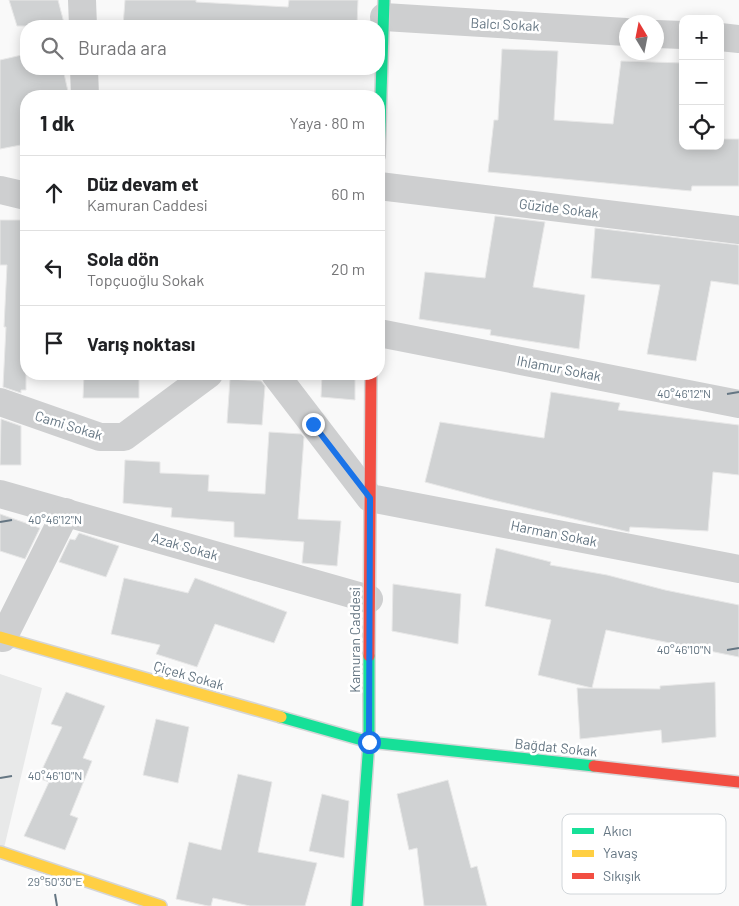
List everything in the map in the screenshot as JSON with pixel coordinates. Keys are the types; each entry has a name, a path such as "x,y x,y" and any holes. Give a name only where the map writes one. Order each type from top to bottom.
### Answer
{"street":[{"path":"82,0 83,20"},
{"name":"Balcı Sokak","path":"384,9 619,31"},
{"path":"664,34 679,35"},
{"path":"724,37 739,38"},
{"path":"84,75 85,90"},
{"path":"380,75 380,90"},
{"name":"Güzide Sokak","path":"385,187 739,230"},
{"path":"0,190 20,195"},
{"name":"Ihlamur Sokak","path":"385,334 739,404"},
{"name":"Cami Sokak","path":"0,402 100,437 124,437 201,380"},
{"path":"280,380 370,498"},
{"name":"Kamuran Caddesi","path":"357,906 369,742 371,380"},
{"name":"Azak Sokak","path":"0,494 369,599"},
{"name":"Harman Sokak","path":"370,498 739,569"},
{"path":"2,637 66,512"},
{"name":"Çiçek Sokak","path":"2,637 369,742"},
{"name":"Bağdat Sokak","path":"369,742 739,782"},
{"path":"0,852 161,906"}],"shaded area":[{"path":"0,674 42,688 4,848 0,847"}],"building":[{"path":"9,0 58,0 63,20 20,20 20,26 17,26"},
{"path":"125,0 196,0 196,2 288,7 289,0 358,0 357,20 123,20"},
{"path":"502,49 558,51 554,120 613,124 621,61 679,63 679,150 724,150 724,139 739,139 739,186 692,186 691,191 488,172 494,120 498,120"},
{"path":"20,55 20,75 64,75 68,90 20,90 20,145 0,149 0,60"},
{"path":"495,216 545,222 533,287 585,295 579,349 490,335 491,330 419,319 425,272 485,278"},
{"path":"0,220 20,220 20,380 26,380 26,390 21,390 21,393 3,387 7,265 0,265"},
{"path":"595,228 739,245 739,285 711,281 696,361 647,354 660,285 591,278"},
{"path":"84,380 139,380 139,398 83,398"},
{"path":"230,380 261,381 265,386 262,425 227,423"},
{"path":"322,380 355,380 355,400 321,397"},
{"path":"551,392 620,403 618,410 739,425 739,475 713,472 708,531 630,527 629,532 425,482 440,422 544,438"},
{"path":"1,419 21,426 21,465 0,465"},
{"path":"269,432 301,434 304,437 298,519 341,521 337,566 302,563 304,542 234,537 234,522 171,517 172,508 123,503 125,460 160,462 160,473 209,475 208,491 265,494"},
{"path":"0,514 40,528 25,559 0,551"},
{"path":"79,533 119,546 106,577 59,562 70,539 75,540"},
{"path":"496,548 551,562 550,565 607,575 665,590 739,605 739,657 606,630 592,688 538,675 551,620 485,606"},
{"path":"124,578 188,593 195,578 287,612 274,643 215,624 197,667 156,654 160,645 111,634"},
{"path":"393,584 461,594 458,644 392,631"},
{"path":"715,682 716,737 662,743 661,730 580,739 577,688 660,689 660,686"},
{"path":"66,692 105,706 83,758 92,761 70,815 78,818 65,850 24,836 49,782 38,778 62,727 51,724"},
{"path":"156,719 189,727 178,783 143,775"},
{"path":"238,774 272,782 258,852 317,863 305,906 250,906 213,898 211,906 208,906 176,899 189,842 221,850"},
{"path":"448,780 471,868 477,866 487,906 424,906 417,848 409,850 397,794"},
{"path":"322,794 349,801 344,858 309,851"}],"traffic: fast":[{"path":"383,20 384,0"},
{"path":"381,90 382,75"},
{"path":"357,906 369,742 369,656"},
{"path":"281,717 369,742 594,766"}],"traffic: slow":[{"path":"0,637 281,717"},
{"path":"0,852 161,906"}],"traffic: jam":[{"path":"369,656 371,380"},
{"path":"594,766 739,782"}],"route":[{"path":"313,424 370,498 369,742"}]}
